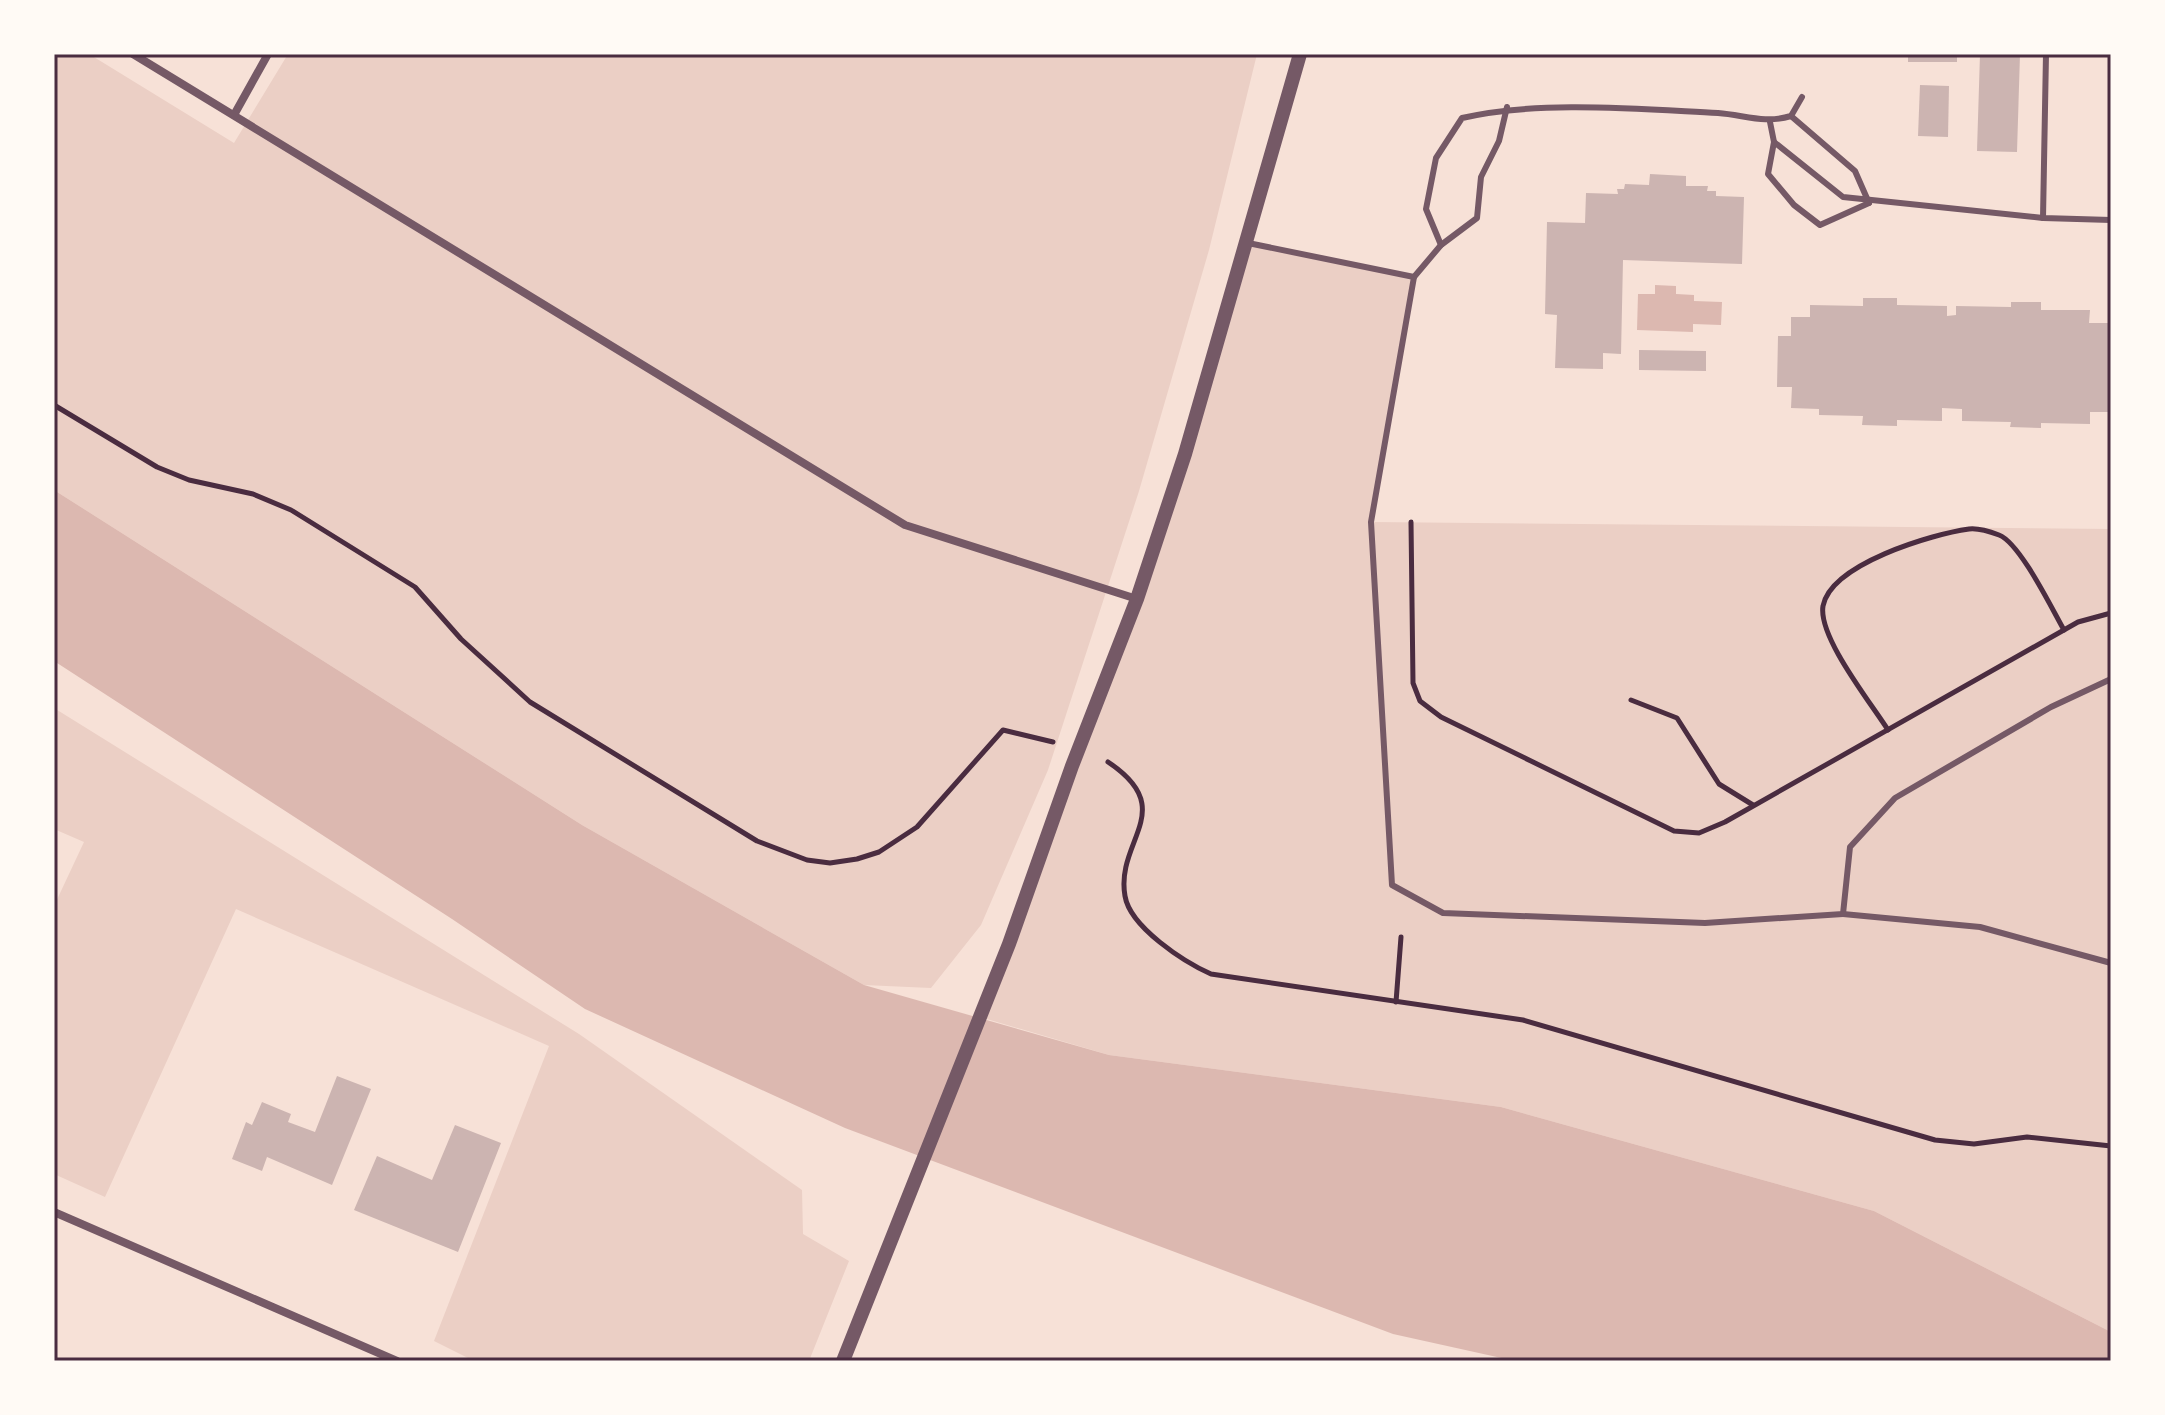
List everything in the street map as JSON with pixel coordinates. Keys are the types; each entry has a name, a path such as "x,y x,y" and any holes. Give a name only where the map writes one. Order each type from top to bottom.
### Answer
{"street":[{"path":"133,54 905,525 1137,599"},
{"path":"234,115 268,54"},
{"path":"843,1361 1009,944 1072,766 1137,599 1185,454 1300,54"},
{"path":"54,1212 397,1361"}],"lane":[{"path":"2043,218 2046,54"},
{"path":"1441,245 1426,209 1436,158 1462,118 1507,107 1722,113 1770,122 1791,116 1802,97"},
{"path":"1507,107 1499,141 1481,177 1477,218 1441,245 1414,277 1371,522 1392,885 1443,913 1705,923 1843,914 1980,927 2111,963"},
{"path":"1791,116 1855,171 1869,203"},
{"path":"1770,122 1774,142 1768,174 1794,205 1820,225 1869,203"},
{"path":"1774,142 1843,197 1869,203 2043,218 2111,220"},
{"path":"1246,242 1414,277"},
{"path":"1843,914 1850,847 1895,798 2051,707 2111,679"}],"path":[{"path":"54,405 157,467 189,480 253,494 291,510 397,574 530,702 757,841 807,860 830,863 857,859 879,852 905,835 943,800 1003,730 1054,743"},
{"path":"1411,522 1413,683 1420,701 1441,717 1674,831 1699,833 2078,622 2111,613"},
{"path":"1888,730 1829,637 1823,607 1833,586 1868,560 1972,528 2002,536 2023,561 2064,630"},
{"path":"1631,700 1677,718 1719,784 1754,805"},
{"path":"1108,762 1131,780 1141,796 1143,812 1125,881 1125,899 1167,948 1189,964 1211,974 1523,1020 1935,1140 1974,1144 2027,1137 2111,1146"},
{"path":"1396,1002 1401,937"}],"shaded area":[{"path":"54,54 89,54 234,143 288,54 1257,54 1209,250 1139,491 1048,770 981,925 931,988 864,985 582,825 54,490"},
{"path":"1246,242 1414,277 1372,522 2111,529 2111,1332 1874,1211 1501,1107 1109,1055 980,1017 1137,599"},
{"path":"1655,285 1676,286 1676,294 1694,295 1694,301 1722,302 1721,325 1693,324 1693,332 1637,330 1638,294 1655,294"},
{"path":"54,490 582,825 864,985 1109,1055 1501,1107 1874,1211 2111,1332 2111,1361 1515,1361 1393,1334 845,1128 585,1009 54,661"},
{"path":"54,708 579,1034 802,1190 803,1234 849,1261 809,1361 474,1361 434,1341 549,1046 236,909 105,1197 54,1174 54,906 84,842 54,829"}],"building":[{"path":"1908,54 1957,54 1957,62 1908,62"},
{"path":"1980,54 2020,54 2017,152 1977,151"},
{"path":"1920,85 1949,86 1948,137 1918,136"},
{"path":"1650,174 1686,176 1686,186 1708,186 1707,191 1716,191 1716,196 1744,197 1742,264 1623,260 1621,354 1603,353 1603,369 1555,368 1557,315 1545,314 1547,222 1585,223 1586,193 1618,194 1617,189 1624,189 1625,184 1649,185"},
{"path":"1863,298 1897,298 1897,305 1947,306 1947,316 1956,315 1956,306 2011,307 2011,302 2041,302 2041,310 2090,310 2089,323 2111,323 2111,412 2090,412 2090,424 2041,423 2041,428 2010,427 2011,422 1962,421 1962,409 1942,408 1942,421 1897,420 1897,426 1862,425 1863,416 1819,415 1819,409 1791,408 1792,387 1777,387 1778,336 1791,336 1791,317 1810,317 1810,305 1863,306"},
{"path":"1639,350 1706,351 1706,371 1639,370"},
{"path":"337,1076 371,1089 332,1185 267,1157 262,1171 232,1159 246,1122 252,1125 262,1102 291,1114 288,1122 315,1132"},
{"path":"455,1125 501,1143 458,1252 354,1210 377,1156 432,1180"}]}
